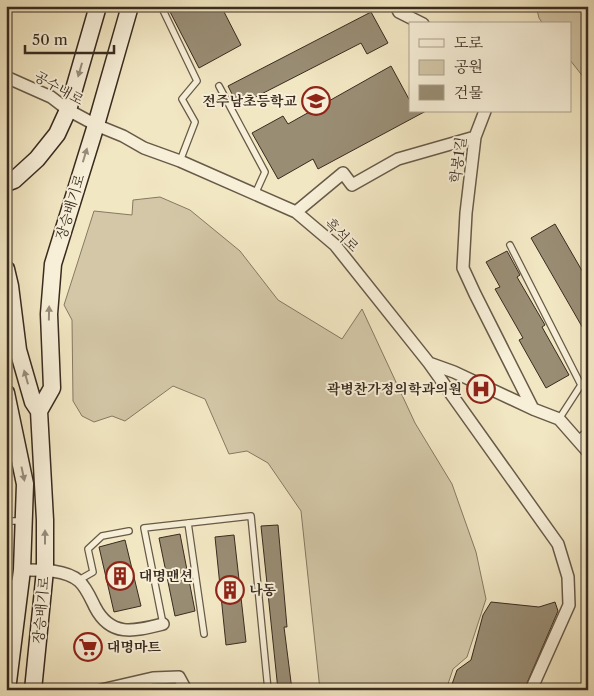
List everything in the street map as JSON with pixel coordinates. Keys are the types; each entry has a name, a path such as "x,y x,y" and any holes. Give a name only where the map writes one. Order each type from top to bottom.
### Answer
{"street":[{"path":"6,183 14,180 37,159 57,134 68,110 98,6"},
{"name":"장승배기로","path":"39,411 52,388 49,314 53,264 130,6"},
{"path":"396,6 399,12 419,22"},
{"name":"공수내로","path":"6,78 51,97 68,110 96,125"},
{"name":"학봉1길","path":"485,112 475,137 466,213 463,268 474,294 533,410"},
{"name":"흑석로","path":"96,125 123,136 144,148 180,161 296,212 335,245 429,363 558,544 568,577 569,605 531,690"},
{"path":"296,212 343,173 352,185 398,159 475,137"},
{"name":"장승배기로","path":"6,269 18,350 33,402 39,411 45,520 45,570 33,690"},
{"path":"429,363 454,372 533,410 559,419 588,452"},
{"name":"장승배기로","path":"6,392 8,413 25,484 24,521 16,578 7,690"},
{"path":"16,578 45,570 60,572 79,580 97,612 111,627 134,631 163,624"},
{"path":"101,690 153,678 179,678 186,690"}],"lane":[{"path":"161,6 197,81 182,99 195,122 180,161"},
{"path":"218,86 265,172 255,194"},
{"path":"510,245 581,385 559,419"},
{"path":"577,440 588,430"},
{"path":"163,624 144,528 251,516 268,690"},
{"path":"6,521 24,521"},
{"path":"188,523 204,634"},
{"path":"79,580 93,572 88,549 102,536 129,531"}],"green space":[{"path":"536,6 588,6 588,83 572,63 572,22 542,22"},
{"path":"160,197 190,210 240,251 278,300 342,339 362,309 415,423 452,484 476,552 486,599 467,657 453,669 446,690 320,690 301,511 268,463 247,451 229,454 205,399 173,386 125,421 112,416 94,422 82,416 73,401 72,320 64,305 94,211 132,215 133,200"}],"building":[{"path":"167,6 221,6 241,45 199,68"},
{"path":"371,12 388,43 367,54 361,43 238,106 228,86"},
{"path":"391,66 409,99 409,112 424,112 318,169 313,159 278,179 252,133 283,116 288,124"},
{"path":"555,224 588,281 588,337 531,238"},
{"path":"507,251 520,275 517,277 545,325 542,327 569,375 546,388 519,340 523,338 495,289 500,287 486,262"},
{"path":"278,525 287,627 284,627 292,690 278,690 261,526"},
{"path":"180,534 195,611 175,616 159,538"},
{"name":"나동","path":"234,535 246,642 226,645 215,537"},
{"name":"대명맨션","path":"125,540 141,606 114,612 99,547"},
{"path":"491,602 539,607 555,602 558,611 524,690 450,690 457,670 471,660 483,615"}],"place":[{"name":"전주남초등학교","path":"316,101"},
{"name":"곽병찬가정의학과의원","path":"481,389"},
{"name":"대명맨션","path":"120,576"},
{"name":"나동","path":"230,590"},
{"name":"대명마트","path":"88,647"}]}
